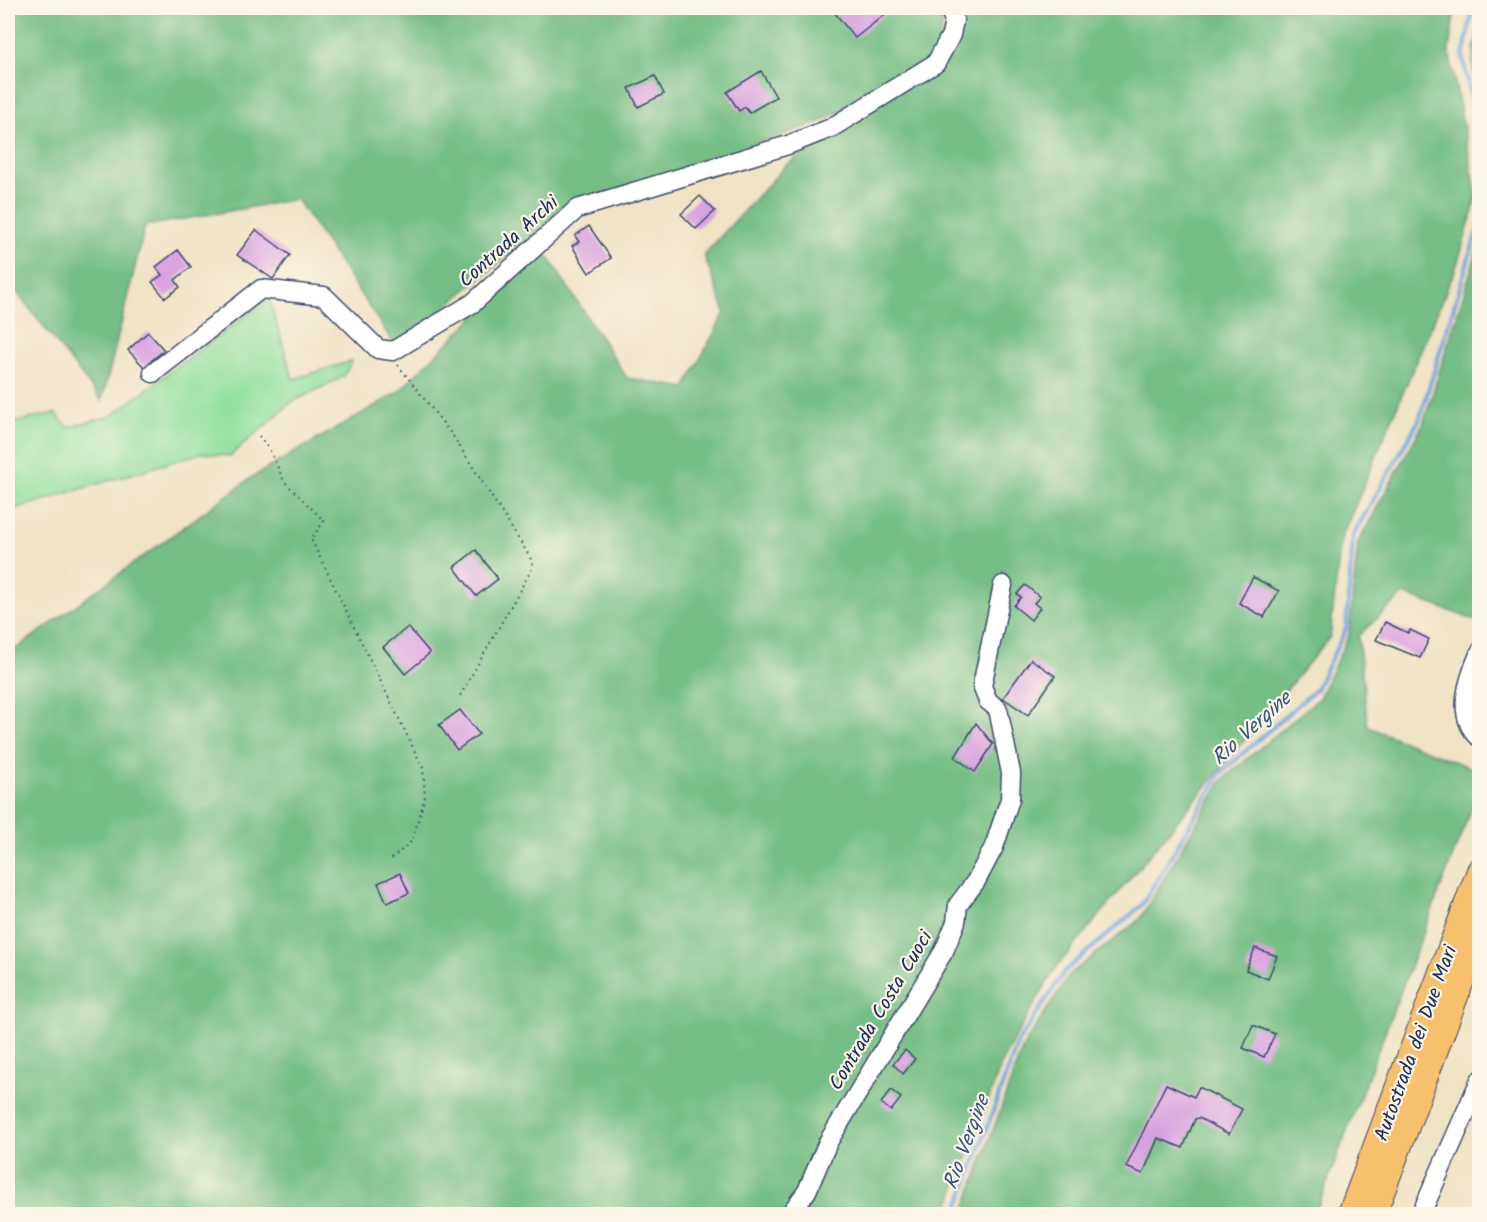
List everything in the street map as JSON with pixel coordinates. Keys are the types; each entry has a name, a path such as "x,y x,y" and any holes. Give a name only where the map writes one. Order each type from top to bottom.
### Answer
{"highway":[{"name":"Autostrada dei Due Mari","path":"1351,1215 1479,871"},
{"name":"Autostrada dei Due Mari","path":"1373,1215 1479,930"}],"street":[{"name":"Contrada Archi","path":"153,373 261,289 324,296 378,349 393,351 473,303 577,208 788,145 831,128 936,63 951,35 954,20 949,8"},
{"name":"Contrada Costa Cuoci","path":"790,1215 807,1191 828,1142 944,951 956,922 958,905 976,881 993,847 1010,799 1011,773 998,709 988,701 982,686 1003,585"},
{"path":"1479,652 1466,686 1467,714 1479,738"},
{"path":"1421,1215 1479,1080"}],"path":[{"path":"395,361 472,465 530,556 533,567 460,696"},
{"path":"259,436 270,451 284,481 324,521 311,539 423,768 425,797 412,841 390,860"}],"green space":[{"path":"8,8 946,8 935,59 818,123 567,207 396,347 297,199 145,226 102,401 8,281"},
{"path":"954,8 1455,8 1449,51 1477,197 1457,265 1341,539 1330,637 1055,969 1005,1055 946,1214 8,1214 8,655 251,478 397,393 543,249 627,378 685,388 725,312 704,255 786,165 937,66 961,35"},
{"path":"1479,22 1479,108 1472,61"},
{"path":"1479,245 1479,622 1404,594 1358,636 1368,727 1479,771 1479,788 1315,1214 963,1214 1023,1047 1069,975 1140,919 1222,780 1319,698 1349,635 1358,542 1423,424"},
{"path":"269,298 293,379 352,361 343,377 292,402 230,456 201,453 8,511 8,424 55,413 68,427 111,416"}],"building":[{"path":"840,8 893,8 855,38 834,12"},
{"path":"761,71 776,97 749,113 745,107 739,111 727,92"},
{"path":"655,76 664,94 638,107 629,88"},
{"path":"700,196 715,211 696,229 681,214"},
{"path":"589,226 611,258 589,273 572,246 579,242 575,236"},
{"path":"256,230 290,255 273,279 237,255"},
{"path":"178,250 191,267 175,280 180,287 165,298 152,282 162,275 156,267"},
{"path":"148,332 164,350 144,367 128,350"},
{"path":"476,550 498,579 476,596 454,567"},
{"path":"1253,577 1279,591 1264,617 1239,603"},
{"path":"1025,585 1040,597 1034,603 1040,608 1031,620 1014,606 1021,597 1017,594"},
{"path":"1385,622 1408,633 1410,630 1429,639 1420,658 1376,640"},
{"path":"408,627 430,653 405,674 383,647"},
{"path":"1031,659 1055,676 1028,715 1003,698"},
{"path":"460,710 479,734 457,750 439,725"},
{"path":"976,723 993,744 975,772 955,757"},
{"path":"400,873 409,893 387,903 378,883"},
{"path":"1255,948 1277,956 1268,979 1246,970"},
{"path":"1253,1025 1275,1034 1264,1057 1243,1048"},
{"path":"905,1050 915,1059 903,1074 893,1064"},
{"path":"1166,1084 1194,1097 1199,1087 1242,1109 1229,1134 1199,1118 1195,1119 1183,1148 1158,1138 1143,1174 1126,1167"},
{"path":"891,1090 901,1098 891,1111 881,1103"}],"waterway":[{"name":"Rio Vergine","path":"1473,8 1463,57 1480,144"},
{"name":"Rio Vergine","path":"956,1214 1018,1042 1065,971 1142,905 1220,774 1316,689 1346,629 1353,535 1419,420 1480,222"}]}
